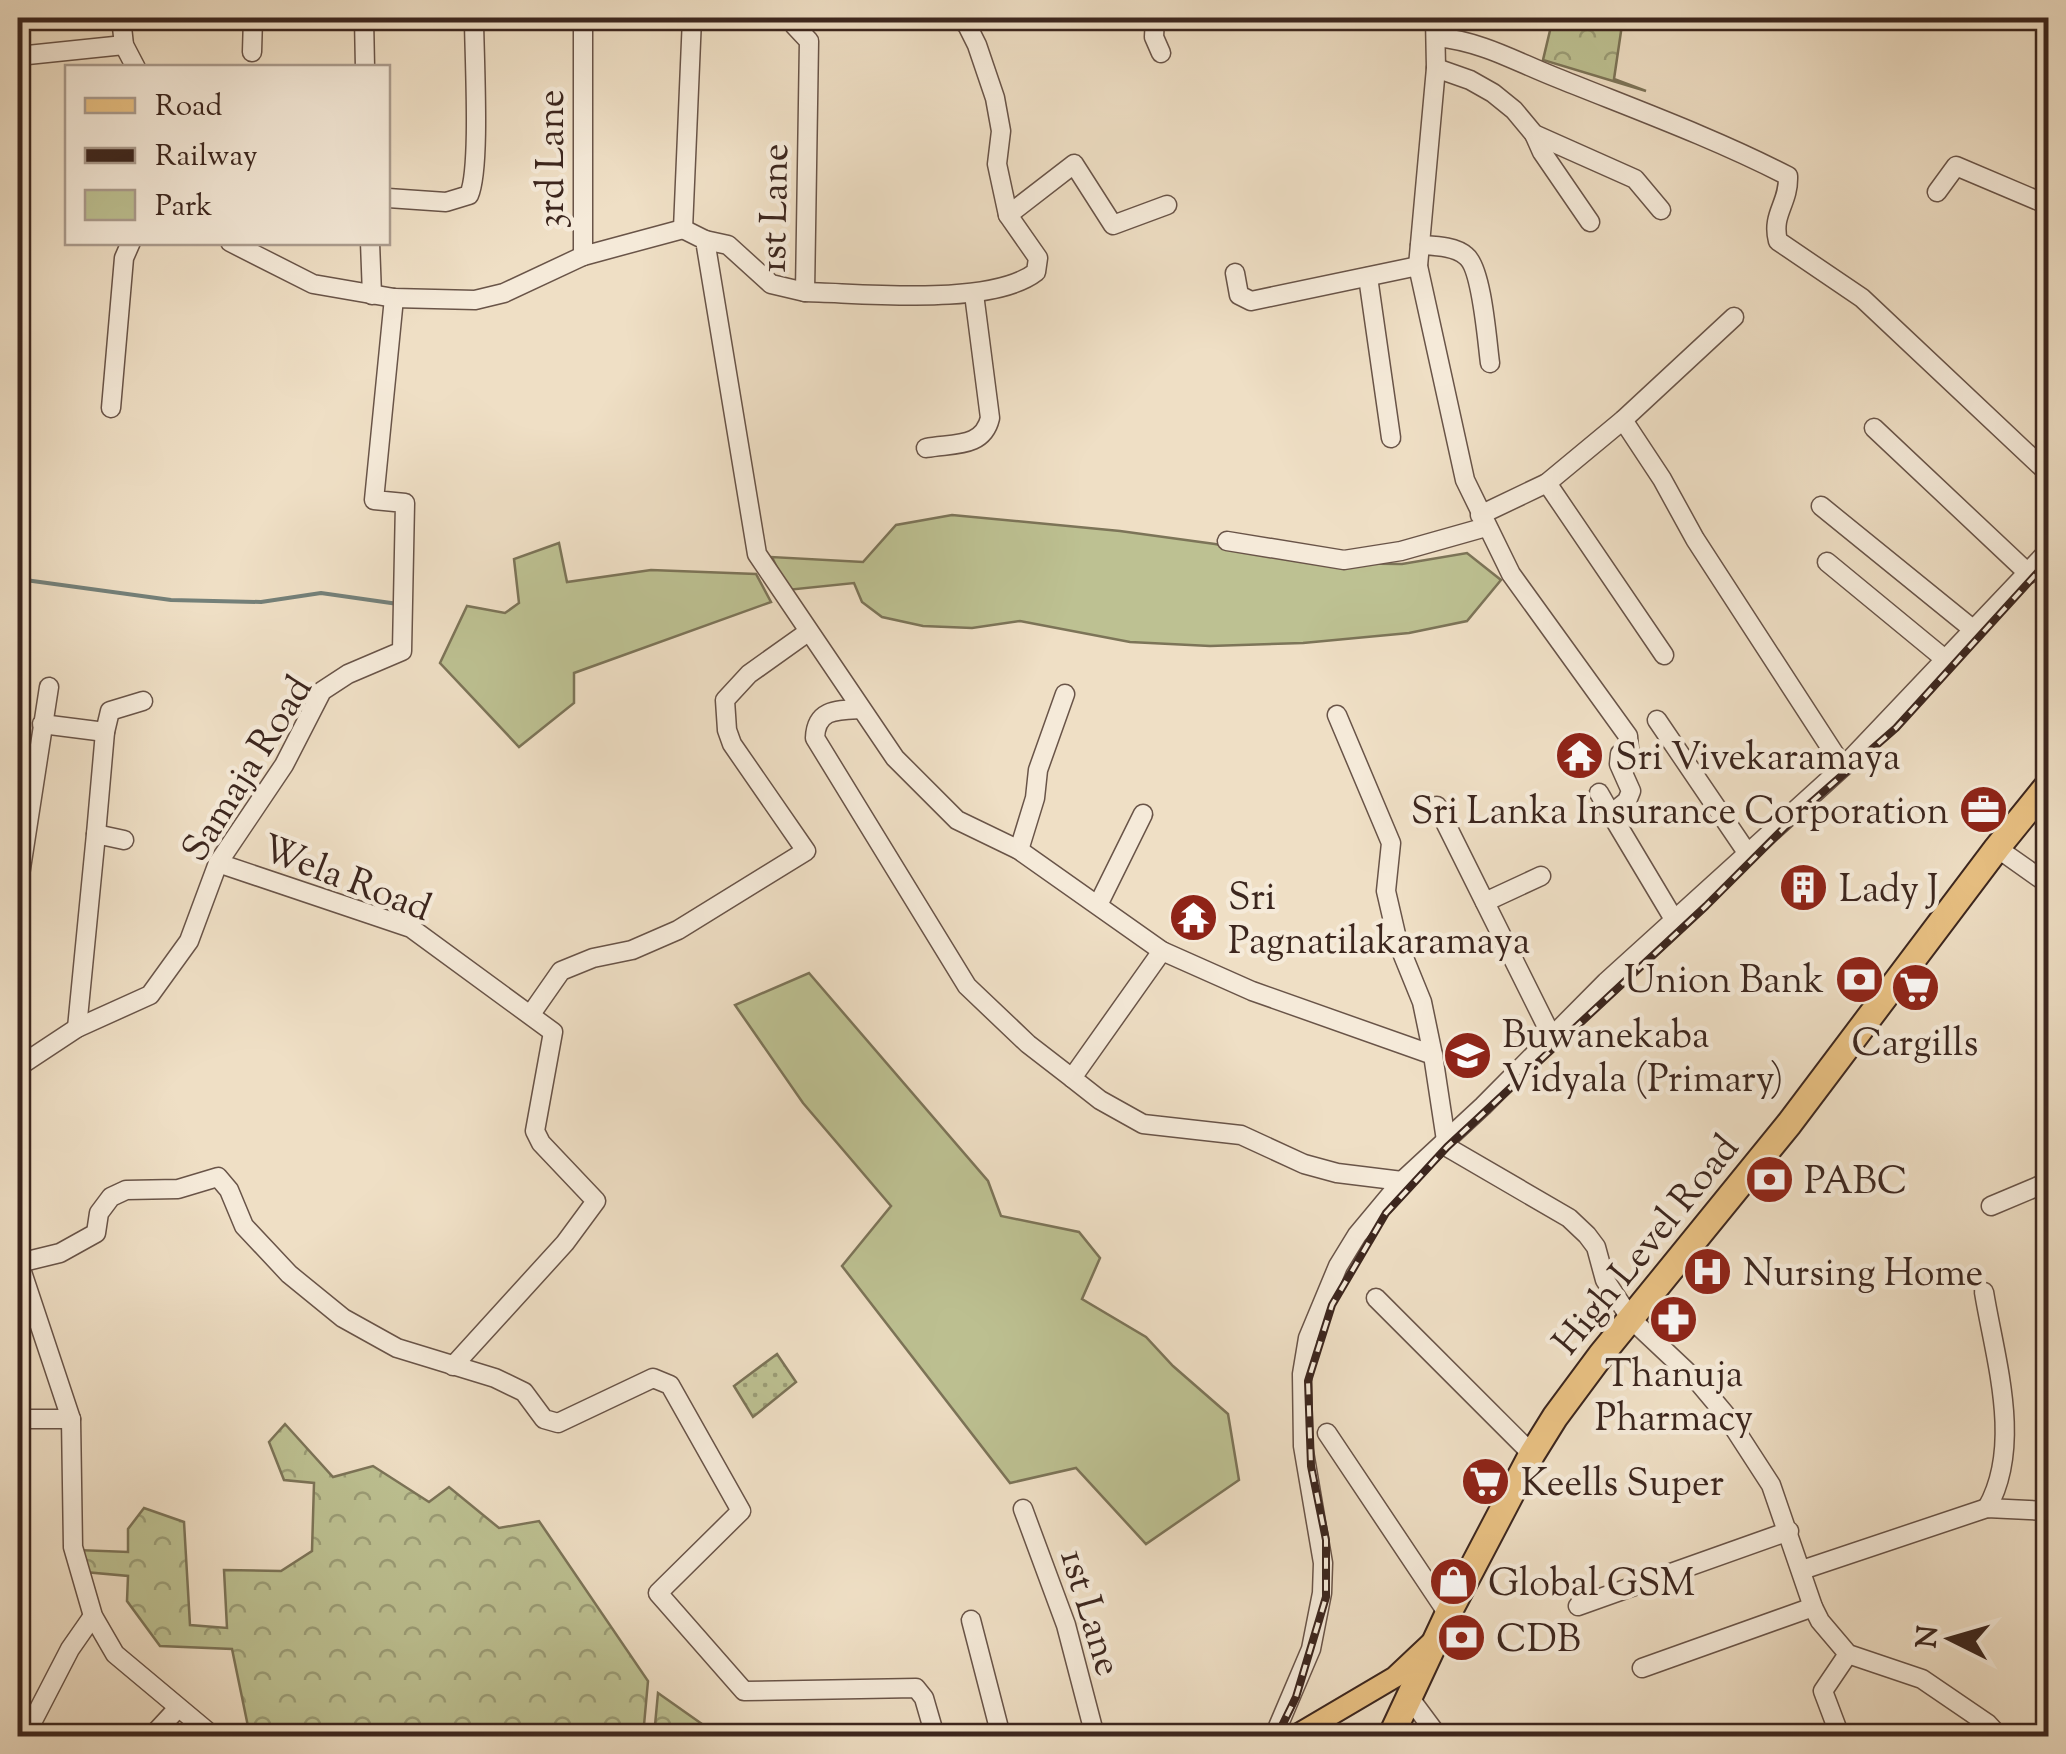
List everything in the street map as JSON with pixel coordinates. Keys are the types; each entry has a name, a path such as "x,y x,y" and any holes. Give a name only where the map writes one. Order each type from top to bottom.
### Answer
{"highway":[{"name":"High Level Road","path":"1391,1736 1443,1625 1532,1454 1575,1390 1789,1124 2048,785"}],"main road":[{"path":"1295,1736 1396,1677 1443,1625"}],"street":[{"path":"121,18 124,45 134,65"},
{"path":"252,52 253,18"},
{"path":"364,18 365,65"},
{"path":"390,198 446,202 468,195 473,186 474,18"},
{"name":"3rd Lane","path":"583,18 582,256 683,229"},
{"path":"683,229 692,18"},
{"name":"1st Lane","path":"683,229 728,245 772,284 805,292 809,41 794,25 794,18"},
{"path":"805,292 974,294 1023,282 1036,272 1038,258 1008,216 997,164 1001,131 995,98 978,45 967,25 958,18"},
{"path":"1155,18 1154,37 1160,52"},
{"path":"1435,18 1436,68 1418,266 1465,480 1511,574 1628,736 1629,748 1620,754 1618,764 1631,791 1627,801 1610,814"},
{"path":"1436,37 1493,48 1538,70 1734,148 1788,176 1789,193 1774,225 1778,241 1862,298 2048,473"},
{"path":"18,56 124,45"},
{"path":"1436,68 1470,80 1514,110 1534,134 1590,222"},
{"path":"1534,134 1635,179 1661,210"},
{"path":"1008,216 1074,164 1113,225 1167,205"},
{"path":"1937,192 1956,166 2048,205"},
{"path":"705,240 758,554 895,758 956,820 1019,850 1162,952 1252,991 1433,1055"},
{"path":"111,408 124,258 130,245"},
{"path":"236,245 313,284 394,298 474,300 504,293 582,256"},
{"path":"370,245 372,295"},
{"path":"1420,245 1458,251 1469,257 1476,272 1490,364"},
{"path":"1235,273 1239,295 1251,301 1418,266"},
{"path":"1368,277 1390,438"},
{"path":"926,448 980,439 986,433 990,418 974,294"},
{"name":"Samaja Road","path":"18,1066 78,1028 150,995 189,941 218,863 284,764 322,691 348,674 402,651 405,502 374,500 394,298"},
{"path":"1227,541 1344,560 1400,550 1483,521 1547,483 1623,420 1734,318"},
{"path":"1623,420 1842,767"},
{"path":"1874,428 2029,574"},
{"path":"1547,483 1664,655"},
{"path":"1821,506 1975,632"},
{"path":"1274,1736 1311,1649 1322,1593 1323,1563 1303,1446 1302,1374 1308,1338 1347,1251 1402,1181 1551,1035 1842,767 1975,632 2048,551"},
{"path":"1827,562 1946,660"},
{"path":"531,1014 560,971 593,958 632,950 678,930 806,851 732,744 725,700 749,674 808,632"},
{"path":"18,888 49,687"},
{"path":"1019,850 1035,798 1038,770 1066,694"},
{"path":"78,1028 104,732 110,711 143,702"},
{"path":"860,709 822,715 815,724 815,738 967,986 1028,1044 1100,1100 1142,1124 1241,1136 1304,1164 1337,1173 1402,1181"},
{"path":"1337,716 1391,843 1386,891 1398,943 1422,1002 1448,1147 1570,1218 1587,1234 1596,1248 1605,1280 1631,1320 1699,1383 1725,1414 1771,1485 1813,1607 1848,1654 1922,1678 1999,1736"},
{"path":"1657,720 1748,854"},
{"path":"42,724 104,732"},
{"path":"1598,793 1675,922"},
{"path":"1437,806 1551,1035"},
{"path":"1098,905 1143,814"},
{"path":"96,834 124,840"},
{"path":"1998,848 2048,884"},
{"name":"Wela Road","path":"218,863 412,928 553,1032 534,1131 596,1201 565,1243 453,1366"},
{"path":"1484,902 1541,876"},
{"path":"1072,1078 1162,952"},
{"path":"212,1736 116,1654 93,1616 74,1547 71,1419 18,1261 60,1253 96,1233 99,1213 111,1196 126,1190 178,1189 218,1177 229,1190 244,1226 289,1274 343,1318 397,1348 495,1378 524,1392 544,1419 558,1423 652,1378 670,1386 741,1511 658,1593 744,1691 916,1688 924,1698 934,1736"},
{"path":"1991,1206 2048,1182"},
{"path":"1984,1292 2003,1410 2004,1458 1998,1489 1987,1508"},
{"path":"1376,1298 1532,1454"},
{"path":"18,1419 71,1419"},
{"path":"1328,1433 1443,1625"},
{"path":"1802,1570 1987,1508 2048,1511"},
{"name":"1st Lane","path":"1023,1509 1066,1625 1095,1736"},
{"path":"1578,1606 1789,1531"},
{"path":"1642,1668 1813,1607"},
{"path":"26,1736 70,1649 93,1616"},
{"path":"970,1620 1001,1736"},
{"path":"1840,1736 1823,1691 1848,1654"},
{"path":"1409,1697 1438,1736"},
{"path":"152,1736 178,1708"},
{"path":"2042,1736 2048,1730"}],"green space":[{"path":"1553,18 1623,18 1614,79 1646,91 1543,60"},
{"path":"952,515 1120,531 1311,563 1402,564 1467,553 1501,580 1467,621 1409,633 1303,643 1210,646 1130,642 1020,621 972,628 923,626 882,617 862,602 854,583 787,590 772,557 863,562 896,525"},
{"path":"559,543 567,582 651,570 756,574 771,602 574,673 574,703 519,747 440,663 467,606 505,613 519,603 514,559"},
{"path":"809,973 988,1181 1001,1216 1079,1232 1100,1258 1082,1299 1146,1337 1228,1414 1239,1480 1146,1544 1076,1468 1010,1483 842,1266 891,1206 803,1103 735,1005"},
{"path":"777,1354 796,1382 753,1417 734,1386"},
{"path":"285,1424 333,1477 373,1466 429,1502 449,1487 499,1528 539,1521 648,1681 643,1736 250,1736 232,1649 160,1646 127,1601 128,1576 85,1572 78,1550 128,1552 128,1529 144,1508 184,1522 190,1625 227,1628 224,1570 281,1571 312,1551 314,1483 284,1480 269,1442"},
{"path":"658,1693 719,1736 654,1736"}],"waterway":[{"path":"18,579 171,600 261,602 321,593 398,604"}],"railway":[{"path":"1277,1736 1296,1697 1326,1597 1326,1540 1311,1466 1308,1381 1332,1305 1386,1213 1447,1147 1706,906 1798,814 1896,728 2048,561"}],"place":[{"name":"Sri Vivekaramaya","path":"1580,756"},
{"name":"Sri Lanka Insurance Corporation","path":"1984,810"},
{"name":"Lady J","path":"1804,888"},
{"name":"Sri Pagnatilakaramaya","path":"1193,918"},
{"name":"Union Bank","path":"1859,979"},
{"name":"Cargills","path":"1915,988"},
{"name":"Buwanekaba Vidyala (Primary)","path":"1467,1056"},
{"name":"PABC","path":"1769,1180"},
{"name":"Nursing Home","path":"1708,1272"},
{"name":"Thanuja Pharmacy","path":"1674,1319"},
{"name":"Keells Super","path":"1486,1482"},
{"name":"Global GSM","path":"1453,1582"},
{"name":"CDB","path":"1461,1638"}]}
